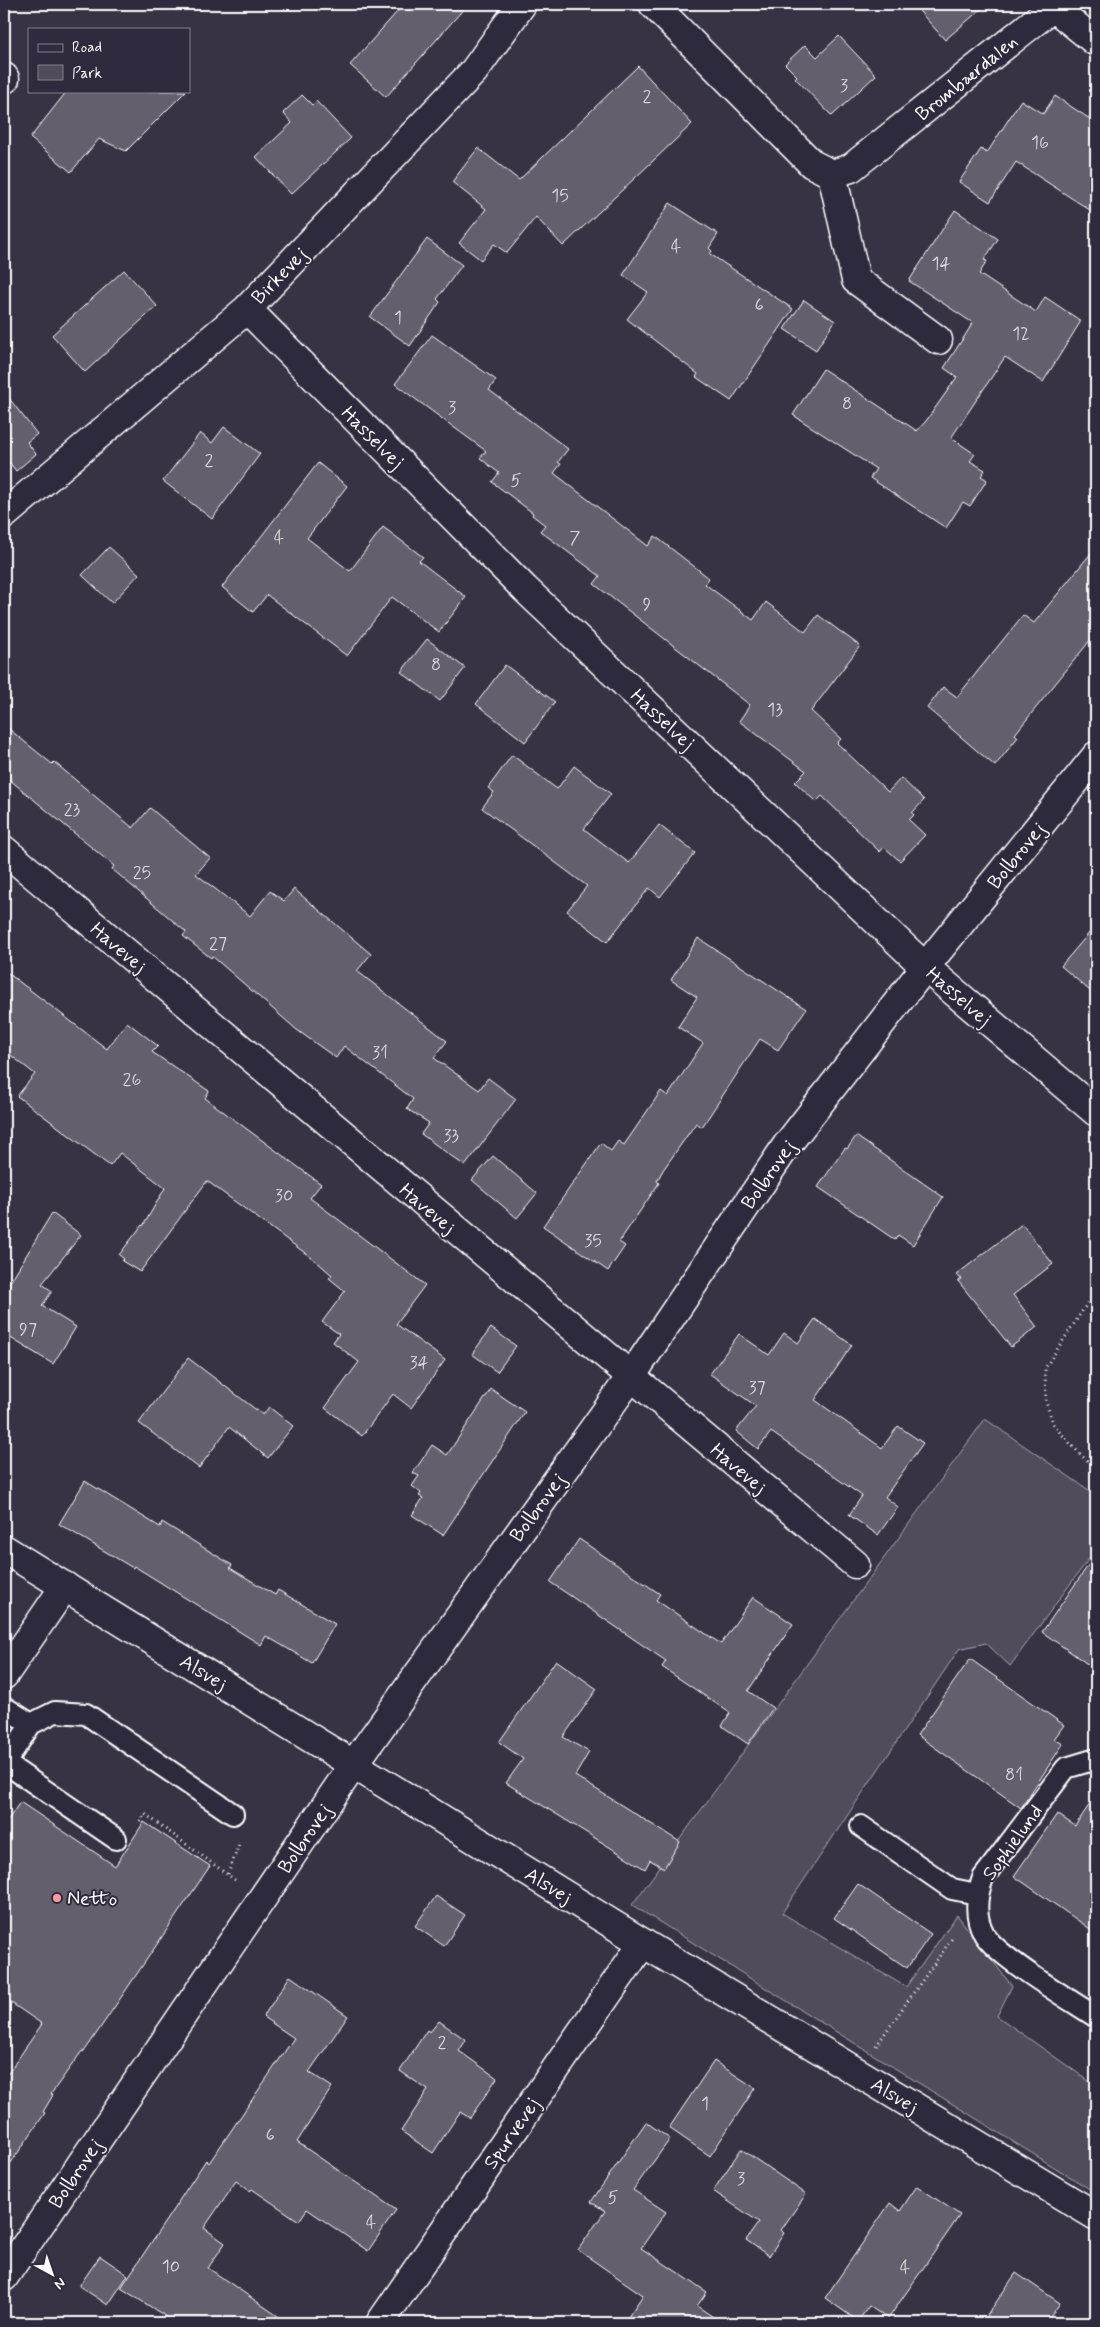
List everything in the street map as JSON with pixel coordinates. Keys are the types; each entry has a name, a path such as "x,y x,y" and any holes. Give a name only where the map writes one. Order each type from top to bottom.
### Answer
{"street":[{"name":"Birkevej","path":"4,515 247,309 474,71 522,4"},
{"path":"653,4 812,164 832,174 856,280 938,340"},
{"name":"Brombærdalen","path":"832,174 852,168 1054,7 1096,42"},
{"name":"Hasselvej","path":"247,309 525,589 925,967 1096,1112"},
{"name":"Bolbrovej","path":"4,2277 354,1764 630,1378 787,1145 925,967 1096,756"},
{"name":"Havevej","path":"4,850 630,1378 855,1564"},
{"name":"Alsvej","path":"4,1549 643,1943 1096,2216"},
{"path":"4,1676 65,1586"},
{"name":"Spurvevej","path":"380,2323 643,1943"}],"lane":[{"path":"4,1707 31,1724"},
{"path":"116,1839 4,1763 31,1724 55,1712 86,1714 233,1814"},
{"name":"Sophielund","path":"977,1902 983,1878 1066,1768 1096,1759"},
{"path":"860,1826 952,1889 977,1902 984,1935 1002,1954 1096,2017"}],"path":[{"path":"1096,1290 1045,1368 1046,1402 1054,1426 1083,1458 1096,1467"},
{"path":"116,1839 128,1839 145,1814 262,1899"},
{"path":"857,2072 977,1902"}],"green space":[{"path":"985,1419 1096,1495 1096,1549 1010,1666 986,1643 959,1649 782,1913 906,1987 957,1915 1012,1986 997,2016 1096,2086 1096,2193 632,1905"}],"building":[{"path":"404,4 468,4 386,97 350,65"},
{"path":"913,4 987,4 945,40"},
{"path":"839,36 876,75 832,116 795,78 797,76 785,64 805,45 817,57"},
{"path":"638,66 692,124 563,246 536,217 507,253 494,244 481,260 459,243 486,209 452,182 478,148 519,180"},
{"path":"66,92 185,92 126,151 99,139 71,172 30,138"},
{"path":"302,95 312,105 316,101 351,138 291,194 256,157 292,123 283,113"},
{"path":"1055,96 1096,123 1096,214 1016,162 990,202 959,182 981,149 987,153 1021,100 1043,114"},
{"path":"670,203 718,234 709,248 712,251 710,254 793,309 731,401 696,377 698,374 627,319 648,292 623,275"},
{"path":"955,210 998,239 984,260 987,261 979,274 1036,312 1045,297 1081,321 1043,382 1005,357 951,438 975,454 970,461 985,470 981,476 987,480 970,506 963,502 946,528 870,478 876,469 793,415 823,369 917,431 926,421 957,377 944,368 973,323 909,281"},
{"path":"427,239 462,265 437,299 440,302 410,346 370,317"},
{"path":"124,270 157,306 85,372 52,335"},
{"path":"804,300 835,321 816,350 784,329"},
{"path":"432,335 496,380 489,390 568,449 558,462 561,464 554,473 648,546 655,536 709,578 705,584 753,620 766,602 805,632 818,615 860,646 811,711 841,739 837,743 888,792 901,778 924,800 912,813 914,815 909,820 925,835 900,861 884,847 880,852 822,796 816,802 795,782 806,771 739,721 750,705 594,584 600,576 540,531 545,525 532,515 533,513 492,482 499,473 480,458 486,451 395,384"},
{"path":"4,392 37,434 27,442 36,454 16,471 6,458 4,459"},
{"path":"224,427 260,454 212,519 163,481 200,433 212,443"},
{"path":"318,463 347,486 307,538 350,571 383,527 423,557 419,561 466,597 439,632 392,597 347,656 267,595 253,612 222,587"},
{"path":"109,547 139,574 112,603 82,575"},
{"path":"1096,547 1096,633 1015,734 1018,737 995,766 927,708 943,687 957,697 1023,615 1034,623"},
{"path":"427,639 465,668 440,701 401,672"},
{"path":"505,665 555,702 525,742 476,704"},
{"path":"4,725 52,764 54,762 133,828 150,808 210,858 196,874 250,916 270,891 284,901 294,889 371,954 357,971 447,1041 434,1058 479,1090 488,1078 516,1099 465,1166 421,1134 429,1123 407,1109 413,1099 344,1046 336,1058 297,1030 212,956 211,958 183,936 186,932 112,869 114,866 4,775"},
{"path":"512,755 557,789 574,766 611,794 584,829 629,863 659,825 695,853 660,897 649,888 607,942 567,911 587,886 482,808 494,792 488,788"},
{"path":"1096,925 1096,996 1061,966"},
{"path":"698,938 806,1009 778,1050 760,1039 702,1127 696,1123 663,1170 657,1181 659,1183 619,1242 625,1246 608,1271 543,1226 601,1143 611,1151 618,1141 624,1145 661,1091 668,1096 703,1043 678,1027 697,997 671,980"},
{"path":"4,970 107,1049 127,1022 158,1046 152,1052 209,1091 205,1098 321,1184 310,1198 425,1285 396,1324 445,1360 411,1408 393,1394 362,1436 325,1408 359,1362 333,1342 339,1334 322,1322 345,1291 329,1278 332,1275 316,1261 207,1181 140,1272 122,1261 124,1259 119,1255 143,1226 165,1188 120,1153 110,1166 17,1096 35,1074 4,1050"},
{"path":"856,1136 943,1197 913,1245 898,1235 895,1240 818,1187 845,1148 847,1149"},
{"path":"493,1156 537,1193 517,1218 472,1180"},
{"path":"52,1213 81,1235 42,1284 52,1291 42,1306 76,1327 53,1364 4,1334 4,1292"},
{"path":"1022,1224 1053,1264 1013,1295 1037,1327 1011,1347 958,1281 962,1279 956,1275"},
{"path":"815,1319 852,1345 815,1400 882,1448 898,1426 923,1443 885,1497 898,1507 878,1535 849,1515 862,1496 771,1432 758,1449 736,1431 756,1406 710,1374 739,1334 769,1355 784,1333 798,1343"},
{"path":"491,1328 516,1346 497,1372 472,1354"},
{"path":"188,1358 263,1415 269,1407 293,1426 268,1458 229,1427 199,1468 139,1423"},
{"path":"491,1389 525,1412 443,1535 412,1515 423,1498 419,1496 421,1493 412,1486 419,1476 413,1473 432,1445 447,1455"},
{"path":"85,1481 160,1527 162,1522 232,1565 230,1568 275,1595 278,1590 335,1624 312,1663 266,1636 261,1645 134,1566 133,1568 59,1524"},
{"path":"579,1539 660,1594 656,1600 721,1644 753,1597 793,1624 748,1691 773,1708 748,1744 722,1726 730,1713 662,1667 666,1661 550,1582"},
{"path":"1096,1554 1096,1670 1042,1632"},
{"path":"970,1659 1064,1725 1054,1739 1063,1744 1021,1808 917,1735"},
{"path":"556,1660 597,1689 563,1737 589,1752 575,1776 680,1842 664,1868 650,1860 645,1869 506,1783 523,1759 499,1742"},
{"path":"1096,1795 1096,1933 1014,1876 1057,1814 1075,1826"},
{"path":"20,1802 115,1866 144,1822 210,1866 84,2052 82,2051 51,2094 53,2095 43,2112 45,2113 4,2173 4,2079 42,2024 4,1998 4,1826"},
{"path":"858,1884 931,1934 907,1968 834,1918"},
{"path":"436,1896 465,1915 444,1946 415,1926"},
{"path":"290,1976 348,2016 309,2072 332,2087 297,2142 396,2210 368,2251 307,2209 299,2221 252,2189 250,2191 236,2181 204,2228 225,2243 208,2268 288,2323 176,2323 121,2288 206,2160 209,2163 294,2038 263,2017"},
{"path":"439,2021 466,2040 459,2051 497,2078 470,2118 460,2112 433,2153 401,2131 428,2090 400,2071 427,2030 430,2032"},
{"path":"714,2061 755,2088 710,2156 669,2128"},
{"path":"646,2122 670,2139 633,2190 666,2212 641,2248 707,2292 697,2306 722,2323 624,2323 643,2295 578,2250 605,2211 591,2202"},
{"path":"741,2149 806,2194 781,2230 784,2233 769,2256 746,2240 759,2222 713,2191"},
{"path":"917,2186 960,2215 888,2319 869,2306 858,2321 825,2298 890,2203 900,2211"},
{"path":"100,2256 128,2275 108,2305 79,2286"},
{"path":"1016,2273 1060,2303 1046,2323 982,2323"}],"place":[{"name":"Netto","path":"57,1898"}]}
